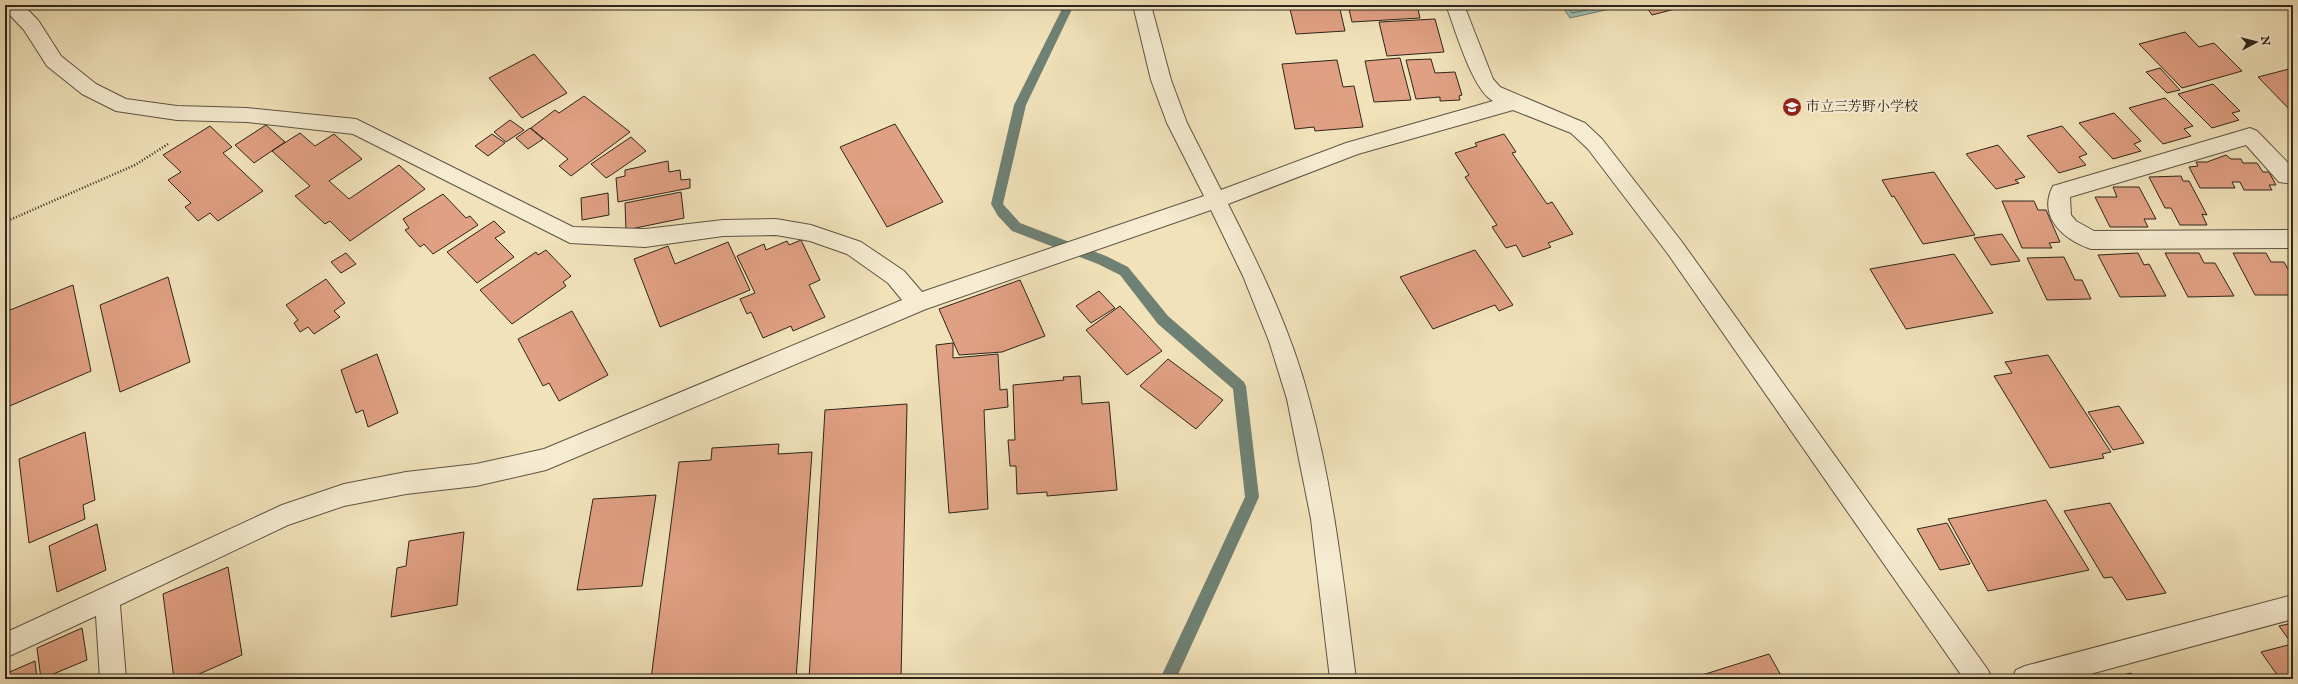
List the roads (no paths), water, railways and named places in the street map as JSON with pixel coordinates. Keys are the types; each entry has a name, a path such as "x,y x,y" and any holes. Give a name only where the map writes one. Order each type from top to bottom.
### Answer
{"street":[{"path":"12,5 31,25 54,61 89,89 123,106 177,113 247,115 356,127 570,235 645,238 723,228 776,227 811,233 854,248 896,277 918,303"},
{"path":"1142,5 1161,80 1177,123 1254,276 1280,341 1298,399 1322,519 1343,679"},
{"path":"1455,5 1485,82 1493,92 1578,128 1596,144 1674,248 1980,679"},
{"path":"5,646 282,516 344,495 406,483 476,475 546,459 918,303 1216,200 1353,148 1514,102"},
{"path":"2293,176 2286,176 2250,136 2060,192 2057,208 2066,227 2091,240 2293,239"},
{"path":"107,599 113,679"},
{"path":"2025,679 2293,606"}],"water":[{"path":"1561,5 1628,5 1570,18"}],"waterway":[{"path":"1069,5 1020,105 997,204 1002,213 1016,227 1102,260 1124,271 1144,294 1163,320 1239,386 1252,497 1168,679"}],"place":[{"name":"市立三芳野小学校","path":"1792,107"}]}
